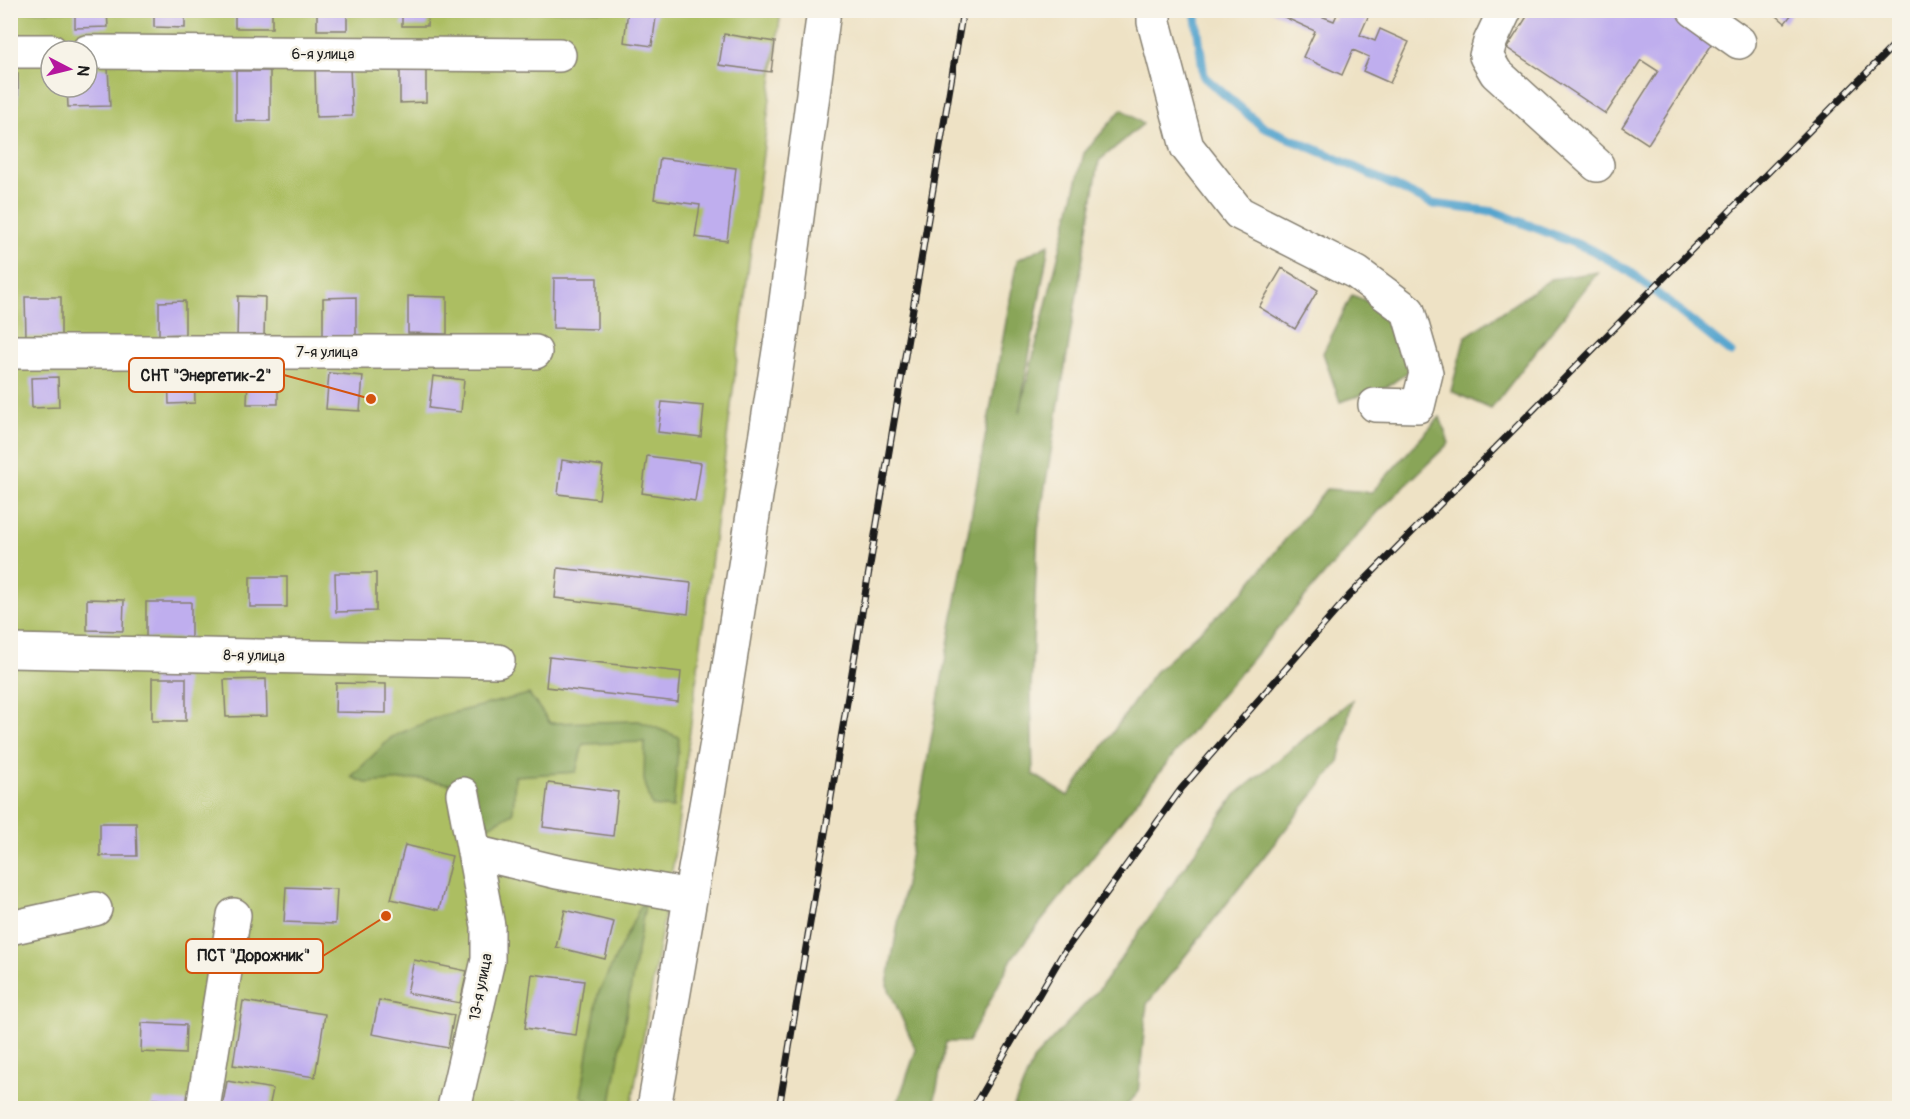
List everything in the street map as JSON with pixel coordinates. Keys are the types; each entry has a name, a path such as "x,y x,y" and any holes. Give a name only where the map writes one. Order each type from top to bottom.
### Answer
{"street":[{"path":"654,1108 782,332 824,10"},
{"path":"1154,10 1154,22 1187,147 1239,213 1357,273 1408,311 1426,373 1418,406 1375,405"},
{"path":"1505,10 1486,56 1496,73 1597,165"},
{"path":"1694,10 1739,42"},
{"path":"10,51 39,51"},
{"name":"6-я улица","path":"99,52 559,55"},
{"name":"7-я улица","path":"10,352 535,352"},
{"name":"8-я улица","path":"10,651 498,661"},
{"name":"13-я улица","path":"454,1108 488,960 488,926 463,794"},
{"path":"474,852 557,872 690,896"},
{"path":"10,928 95,909"},
{"path":"203,1108 234,915"}],"green space":[{"path":"10,11 781,11 673,865 631,1108 11,1108"},
{"path":"1122,109 1143,124 1099,161 1038,530 1031,689 1033,774 1068,796 1155,672 1242,593 1326,489 1372,492 1440,417 1449,443 1377,513 1217,700 1013,957 968,1042 946,1042 933,1108 896,1108 916,1050 887,985 1017,260 1049,244 1019,413 1084,153"},
{"path":"1598,272 1491,409 1451,391 1465,337 1551,279"},
{"path":"1352,295 1394,312 1415,367 1388,386 1340,402 1323,353"},
{"path":"529,694 550,723 639,721 679,737 673,808 652,806 644,780 645,742 583,744 576,772 515,776 513,813 489,826 468,787 420,779 366,783 351,777 392,737 440,716"},
{"path":"1352,700 1339,762 1147,1004 1138,1093 1124,1108 1013,1108 1034,1059 1100,988 1235,795"},
{"path":"647,893 610,1108 599,1108 581,1096 598,994"}],"building":[{"path":"75,10 107,10 108,27 75,28"},
{"path":"154,10 185,10 185,28 154,27"},
{"path":"235,10 272,10 272,28 235,28"},
{"path":"317,10 347,10 347,30 317,30"},
{"path":"402,10 428,10 427,26 402,26"},
{"path":"628,10 657,10 652,46 624,42"},
{"path":"1269,10 1324,10 1321,16 1334,21 1339,10 1371,10 1360,35 1375,41 1380,29 1409,42 1390,83 1363,71 1369,57 1353,50 1342,75 1303,57 1315,31"},
{"path":"1531,10 1674,10 1716,38 1648,144 1622,127 1658,71 1641,60 1606,114 1507,48"},
{"path":"1770,10 1795,10 1785,23"},
{"path":"724,34 775,42 771,72 719,65"},
{"path":"400,66 426,66 426,102 400,103"},
{"path":"350,67 352,116 316,117 315,68"},
{"path":"99,68 108,68 110,106 68,107 68,99 99,99"},
{"path":"236,71 270,71 270,121 236,121"},
{"path":"10,73 18,73 18,103 10,103"},
{"path":"660,158 736,168 727,241 695,237 700,205 654,199"},
{"path":"1282,268 1318,290 1295,329 1259,307"},
{"path":"554,278 597,278 597,329 553,328"},
{"path":"238,296 265,297 264,338 237,338"},
{"path":"408,296 447,297 447,334 408,333"},
{"path":"25,297 61,297 61,336 26,337"},
{"path":"356,297 356,336 323,337 323,298"},
{"path":"185,301 185,334 159,335 159,302"},
{"path":"194,369 195,403 169,404 168,370"},
{"path":"329,373 363,376 360,411 326,409"},
{"path":"433,376 464,380 461,412 429,408"},
{"path":"58,377 59,407 32,408 31,378"},
{"path":"248,377 278,377 278,404 247,404"},
{"path":"662,402 704,406 701,437 658,432"},
{"path":"647,456 701,463 695,501 642,493"},
{"path":"562,460 603,466 599,499 558,494"},
{"path":"558,568 691,583 688,614 555,598"},
{"path":"335,573 376,573 376,611 336,612"},
{"path":"250,577 287,577 287,607 250,607"},
{"path":"87,599 124,600 123,631 87,630"},
{"path":"146,602 191,602 191,638 146,638"},
{"path":"549,657 681,672 678,702 546,687"},
{"path":"152,678 186,678 186,721 152,721"},
{"path":"266,679 267,716 226,717 224,680"},
{"path":"336,683 386,684 386,713 335,712"},
{"path":"548,783 618,792 613,836 543,827"},
{"path":"100,823 136,823 137,856 100,856"},
{"path":"405,845 452,856 439,910 391,899"},
{"path":"286,887 337,889 335,924 284,922"},
{"path":"565,910 614,922 605,959 556,947"},
{"path":"414,960 467,971 460,1003 407,993"},
{"path":"532,974 584,981 576,1035 525,1028"},
{"path":"379,1000 454,1015 448,1048 372,1034"},
{"path":"243,1001 325,1014 315,1077 233,1065"},
{"path":"142,1023 186,1025 185,1054 141,1052"},
{"path":"227,1081 273,1089 269,1108 222,1108"},
{"path":"153,1099 187,1102 186,1108 152,1108"},
{"path":"515,1103 539,1107 539,1108 514,1108"}],"waterway":[{"path":"1195,10 1204,77 1263,127 1433,204 1495,212 1592,250 1629,271 1731,353"}],"railway":[{"path":"779,1108 963,10"},
{"path":"973,1108 1062,955 1181,789 1349,596 1900,39"}],"place":[{"name":"СHТ \"Энергетик-2\"","path":"371,399"},
{"name":"ПСТ \"Дорожник\"","path":"386,916"}]}
